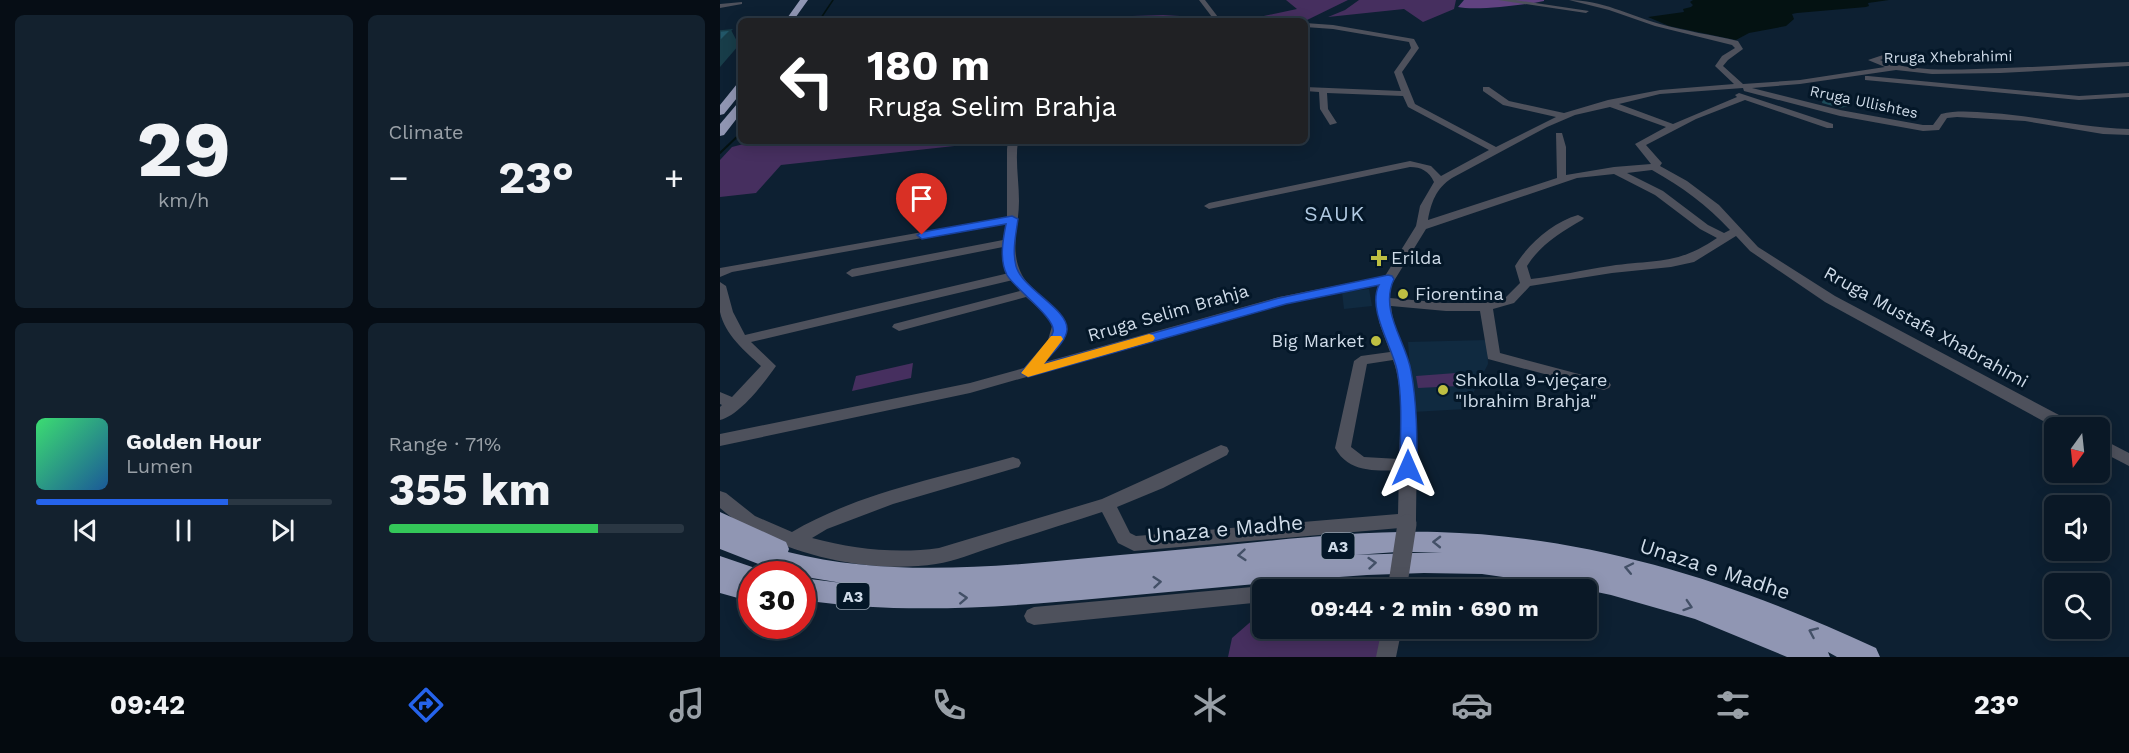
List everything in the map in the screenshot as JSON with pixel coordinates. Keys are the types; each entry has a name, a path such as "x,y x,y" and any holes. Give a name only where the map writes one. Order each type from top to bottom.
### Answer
{"highway":[{"path":"791,18 804,0"},
{"path":"720,112 738,90"},
{"path":"720,132 738,110"},
{"path":"720,521 783,552 794,552"},
{"name":"Unaza e Madhe","path":"720,538 769,557 794,552 872,575 958,577 1375,544 1438,542 1489,545 1592,560 1677,581 1754,607 1866,657"},
{"name":"A3","path":"816,591 905,600 999,596 1388,562 1484,564 1540,571 1651,594 1756,631 1816,657"},
{"path":"720,567 738,573"},
{"path":"720,582 738,587"},
{"path":"816,603 835,605 905,600"}],"street":[{"path":"1202,0 1216,18"},
{"path":"1501,0 1624,13"},
{"path":"1572,0 1738,45 1739,49 1725,58 1719,66 1736,86"},
{"path":"720,6 740,3"},
{"path":"1308,25 1412,40 1415,48 1398,72 1416,110 1495,150"},
{"path":"1896,68 1872,60 1889,55 1920,61"},
{"name":"Rruga Xhebrahimi","path":"1736,86 1800,82 1896,68 1932,72 2000,71 2129,64"},
{"path":"1844,74 2079,98 2129,95"},
{"path":"1422,227 1425,206 1439,182 1495,150 1564,116 1608,103 1660,92 1736,86"},
{"name":"Rruga Ullishtes","path":"1736,86 1840,113 1923,128 1936,128 1944,116 1957,114 2025,118 2103,131 2129,132"},
{"path":"1718,87 1830,126"},
{"path":"1308,89 1407,94"},
{"path":"1486,89 1506,104 1564,116"},
{"path":"1323,90 1324,109 1333,123"},
{"path":"1399,579 1407,521 1408,422 1404,370 1386,322 1383,289 1415,235 1422,227 1447,217 1562,179 1589,172 1654,167 1657,164 1640,144 1672,127 1744,97"},
{"path":"1608,103 1672,127"},
{"path":"1559,135 1564,146 1559,172 1562,179"},
{"path":"1013,144 1010,161 1014,197 1009,243 1010,265 1014,276 1057,318 1061,326 1059,335 1028,373"},
{"path":"1209,206 1410,165 1421,165 1431,170 1439,182"},
{"name":"Rruga Mustafa Xhabrahimi","path":"1654,167 1683,183 1722,213 1754,249 1839,305 2049,417"},
{"path":"1614,170 1659,193 1709,230 1723,237"},
{"path":"1526,283 1521,266 1525,257 1557,230 1578,218"},
{"path":"720,273 1012,219"},
{"path":"1526,283 1554,281 1614,269 1682,261 1700,255 1723,237 1737,231"},
{"path":"852,273 1009,243"},
{"path":"743,340 1014,276"},
{"name":"Rruga Selim Brahja","path":"720,440 970,388 1284,300 1388,279"},
{"path":"1384,301 1486,307 1508,301 1518,295 1526,283"},
{"path":"720,286 726,311 743,340 769,366 745,395 726,401 720,415"},
{"path":"899,327 1028,292"},
{"path":"1486,307 1493,356 1604,385"},
{"path":"1398,355 1361,361 1343,448 1356,461 1362,463 1408,465"},
{"path":"2110,450 2129,460"},
{"path":"720,498 747,520 794,552 837,551 916,559 939,556 1107,504 1157,483 1221,451"},
{"path":"794,552 821,524 890,499 1013,463"},
{"path":"1107,504 1124,538 1134,544 1407,521"},
{"path":"1034,616 1252,595"},
{"path":"1386,657 1390,639"}],"shaded area":[{"path":"1286,0 1348,0 1308,20 1254,18 1297,9"},
{"path":"1359,0 1456,0 1454,9 1423,22 1404,9 1328,17 1345,10"},
{"path":"1464,0 1544,1 1488,8 1458,7"},
{"path":"1693,0 1889,0 1868,3 1869,6 1866,7 1792,14 1794,19 1786,26 1749,33 1736,40 1669,26 1648,17 1684,12 1683,9 1693,5 1690,2"},
{"path":"1163,15 1197,17 1189,18 1070,18"},
{"path":"744,144 973,144 781,165 756,193 720,197 720,160 732,147"},
{"path":"1369,289 1372,306 1344,309 1342,292"},
{"name":"Shkolla 9-vjeçare \"Ibrahim Brahja\"","path":"1487,340 1488,364 1465,409 1413,412 1408,342"},
{"path":"913,363 911,378 852,391 856,376"},
{"path":"1456,373 1459,386 1418,388 1416,376"},
{"path":"1252,621 1252,639 1385,639 1380,657 1228,657 1232,638"}],"building":[{"path":"731,30 720,41 720,31"},
{"path":"1835,92 1850,98 1843,100 1824,95"}],"waterway":[{"path":"821,18 833,0"},
{"path":"720,153 738,136"}],"slow traffic":[{"path":"1056,339 1028,373 1149,338"}],"place":[{"name":"Erilda","path":"1379,258"},
{"name":"Fiorentina","path":"1403,294"},
{"name":"Big Market","path":"1376,341"},
{"name":"Shkolla 9-vjeçare \"Ibrahim Brahja\"","path":"1443,390"}],"district":[{"name":"SAUK","path":"1335,214"}],"route":[{"path":"922,235 1012,219 1009,243 1010,265 1013,274 1028,292 1057,318 1061,326 1061,331 1055,341 1028,373 1284,300 1388,279 1383,289 1385,317 1404,370 1408,422 1408,468"}]}
